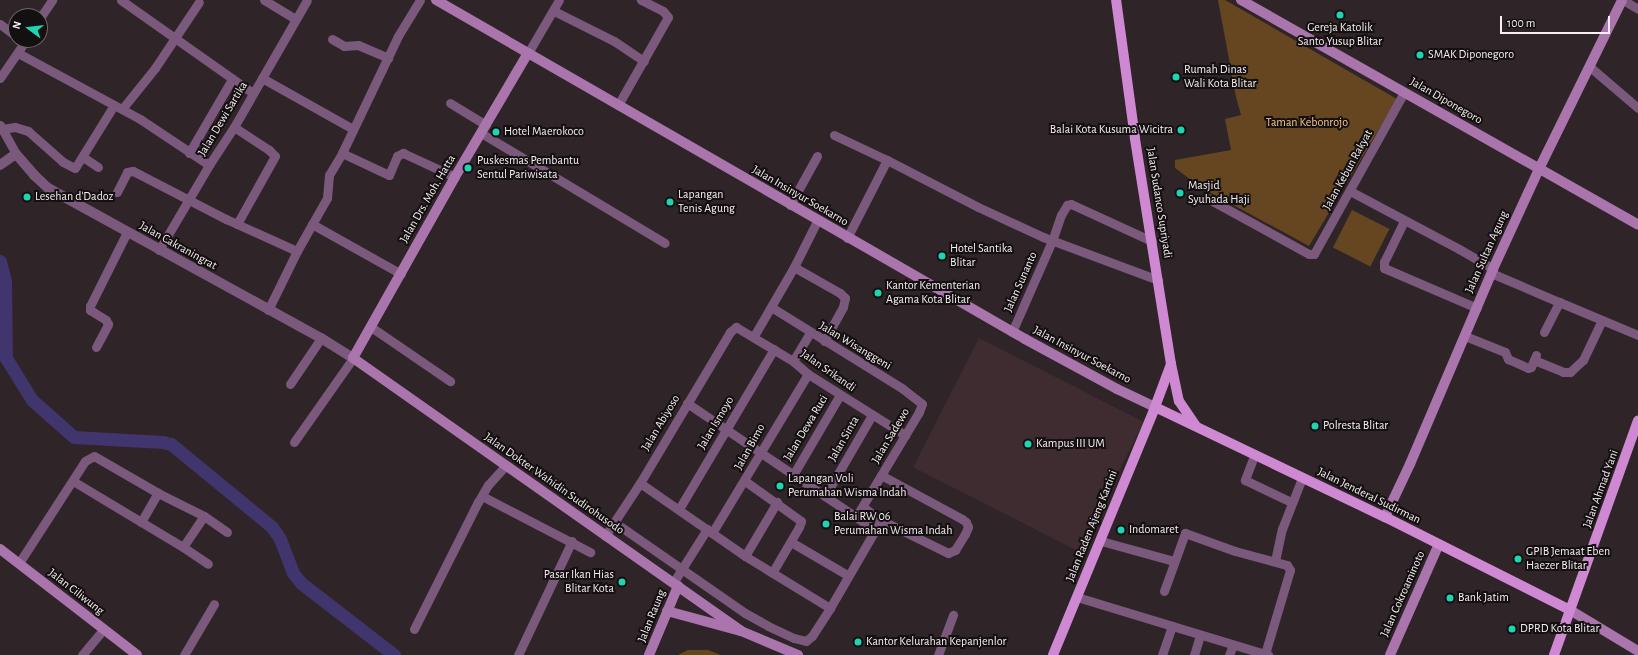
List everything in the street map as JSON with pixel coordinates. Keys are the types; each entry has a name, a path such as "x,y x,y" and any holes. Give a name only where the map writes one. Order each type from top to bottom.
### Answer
{"main road":[{"name":"Jalan Sudanco Supriyadi","path":"1116,0 1143,191 1171,364 1155,407"},
{"name":"Jalan Diponegoro","path":"1241,0 1638,225"},
{"name":"Jalan Sultan Agung","path":"1384,517 1410,464 1492,271 1539,169 1622,0"},
{"name":"Jalan Insinyur Soekarno","path":"441,1 817,221 1012,332 1117,389 1155,407"},
{"name":"Jalan Drs. Moh. Hatta","path":"353,358 455,177 528,53"},
{"name":"Jalan Dokter Wahidin Sudirohusodo","path":"353,358 505,466 606,534 741,631"},
{"path":"1171,364 1180,401 1197,428"},
{"name":"Jalan Jenderal Sudirman","path":"1155,407 1254,456 1440,544 1570,610"},
{"name":"Jalan Raden Ajeng Kartini","path":"1053,655 1155,407"},
{"name":"Jalan Ahmad Yani","path":"1554,655 1633,443 1638,421"},
{"name":"Jalan Cokroaminoto","path":"1390,655 1440,544"},
{"name":"Jalan Ciliwung","path":"0,549 137,655"},
{"name":"Jalan Raung","path":"649,655 667,611 675,583"},
{"path":"1570,610 1638,651"},
{"name":"Jalan Dokter Wahidin Sudirohusodo","path":"667,611 741,631 798,655"}],"street":[{"path":"121,0 175,36 253,93"},
{"path":"264,0 296,19"},
{"name":"Jalan Dewi Sartika","path":"159,250 209,164 234,127 307,0"},
{"path":"268,310 297,251 328,198 329,175 354,129 398,36 420,0"},
{"path":"528,53 560,0"},
{"path":"618,105 668,17 663,11 641,0"},
{"path":"1622,0 1638,9"},
{"path":"0,165 16,154 1,127 15,127 28,131 71,167 78,167 83,157 118,107 155,68 199,2"},
{"path":"554,10 609,38 644,61"},
{"path":"332,39 344,46 358,46 388,58"},
{"path":"0,78 20,48"},
{"path":"18,53 140,119 189,153 209,164"},
{"path":"1590,67 1636,106 1638,96"},
{"path":"262,78 354,129"},
{"path":"189,153 232,79"},
{"name":"Jalan Kebun Rakyat","path":"1207,198 1309,254 1314,254 1318,251 1404,92"},
{"path":"450,103 483,129 665,243"},
{"path":"234,127 269,150 275,156 237,224"},
{"path":"834,135 888,160 978,207 1052,241 1158,280"},
{"path":"342,153 389,175 397,156 403,153 455,177"},
{"name":"Jalan Cakraningrat","path":"16,154 34,176 48,188 320,338 353,358"},
{"path":"790,205 817,156"},
{"path":"83,157 98,167"},
{"path":"847,238 888,160"},
{"path":"117,192 127,172 131,170 237,224 297,251"},
{"path":"1350,191 1459,249 1492,271 1559,302 1638,335"},
{"name":"Jalan Sunanto","path":"1012,332 1067,205 1071,204 1151,237"},
{"path":"754,336 794,267 817,221"},
{"path":"1404,221 1384,262 1384,268 1477,308"},
{"path":"312,224 401,274"},
{"path":"96,347 108,324 106,320 90,310 90,306 126,232"},
{"path":"794,267 840,292 845,298 843,307 824,341"},
{"path":"1544,332 1559,302"},
{"name":"Jalan Wisanggeni","path":"771,308 920,400 922,408"},
{"path":"1465,336 1505,352 1508,359 1528,368 1531,368 1535,358 1563,372 1570,372 1583,360 1602,320"},
{"name":"Jalan Srikandi","path":"736,327 754,336 793,361 808,374 905,435"},
{"name":"Jalan Abiyoso","path":"606,534 640,483 730,332 736,327"},
{"path":"371,328 450,381"},
{"path":"793,361 810,332"},
{"path":"290,384 320,338"},
{"name":"Jalan Ismoyo","path":"679,509 774,350"},
{"path":"294,442 353,358"},
{"name":"Jalan Bimo","path":"675,583 682,570 745,481 760,451 808,374"},
{"name":"Jalan Dewa Ruci","path":"793,475 840,394"},
{"path":"687,403 875,530"},
{"name":"Jalan Sadewo","path":"856,517 922,408"},
{"name":"Jalan Sinta","path":"825,496 872,415"},
{"path":"19,563 85,461 94,456 158,493 204,516 227,532"},
{"path":"1254,456 1245,480 1291,502"},
{"path":"414,629 482,496 505,466"},
{"path":"862,507 881,520 948,553 955,550 968,527 966,522 881,475"},
{"path":"1276,561 1282,529 1291,502 1302,478"},
{"path":"73,481 183,547 208,564"},
{"path":"745,481 801,520 772,573"},
{"path":"640,483 745,556 830,608"},
{"path":"141,522 158,493"},
{"path":"482,496 572,541 590,552"},
{"path":"745,556 776,502"},
{"path":"183,547 204,516"},
{"path":"614,522 682,570 762,623 802,641 806,641 812,636 830,608 847,575 881,520"},
{"path":"1077,597 1232,645 1266,654 1290,570 1287,565 1276,561 1235,551 1187,533 1183,535 1164,591"},
{"path":"518,655 572,541"},
{"path":"1101,541 1174,561"},
{"path":"790,542 847,575"},
{"path":"184,655 214,604"},
{"path":"938,655 953,615"},
{"path":"1162,655 1172,626"},
{"path":"82,655 103,630"},
{"path":"1194,655 1200,635"},
{"path":"1229,655 1232,645"}],"shaded area":[{"name":"Kampus III UM","path":"979,338 1144,422 1078,551 913,467"}],"green space":[{"name":"Taman Kebonrojo","path":"1218,0 1225,0 1397,99 1309,246 1202,188 1175,168 1175,160 1231,150 1225,119 1241,115 1236,97"},
{"path":"1352,210 1389,229 1370,266 1333,247"},
{"path":"688,650 708,650 721,655 678,655"}],"waterway":[{"path":"0,261 5,281 6,358 32,400 74,437 163,442 171,444 272,527 280,539 293,573 301,583 394,655"}],"place":[{"name":"Gereja Katolik Santo Yusup Blitar","path":"1340,15"},
{"name":"SMAK Diponegoro","path":"1420,55"},
{"name":"Rumah Dinas Wali Kota Blitar","path":"1176,77"},
{"name":"Balai Kota Kusuma Wicitra","path":"1181,130"},
{"name":"Hotel Maerokoco","path":"496,132"},
{"name":"Puskesmas Pembantu Sentul Pariwisata","path":"468,168"},
{"name":"Masjid Syuhada Haji","path":"1180,193"},
{"name":"Lesehan d'Dadoz","path":"27,197"},
{"name":"Lapangan Tenis Agung","path":"670,202"},
{"name":"Hotel Santika Blitar","path":"942,256"},
{"name":"Kantor Kementerian Agama Kota Blitar","path":"878,293"},
{"name":"Polresta Blitar","path":"1315,426"},
{"name":"Kampus III UM","path":"1028,444"},
{"name":"Lapangan Voli Perumahan Wisma Indah","path":"780,486"},
{"name":"Balai RW 06 Perumahan Wisma Indah","path":"826,524"},
{"name":"Indomaret","path":"1121,530"},
{"name":"GPIB Jemaat Eben Haezer Blitar","path":"1518,559"},
{"name":"Pasar Ikan Hias Blitar Kota","path":"622,582"},
{"name":"Bank Jatim","path":"1450,598"},
{"name":"DPRD Kota Blitar","path":"1512,629"},
{"name":"Kantor Kelurahan Kepanjenlor","path":"858,642"}]}
